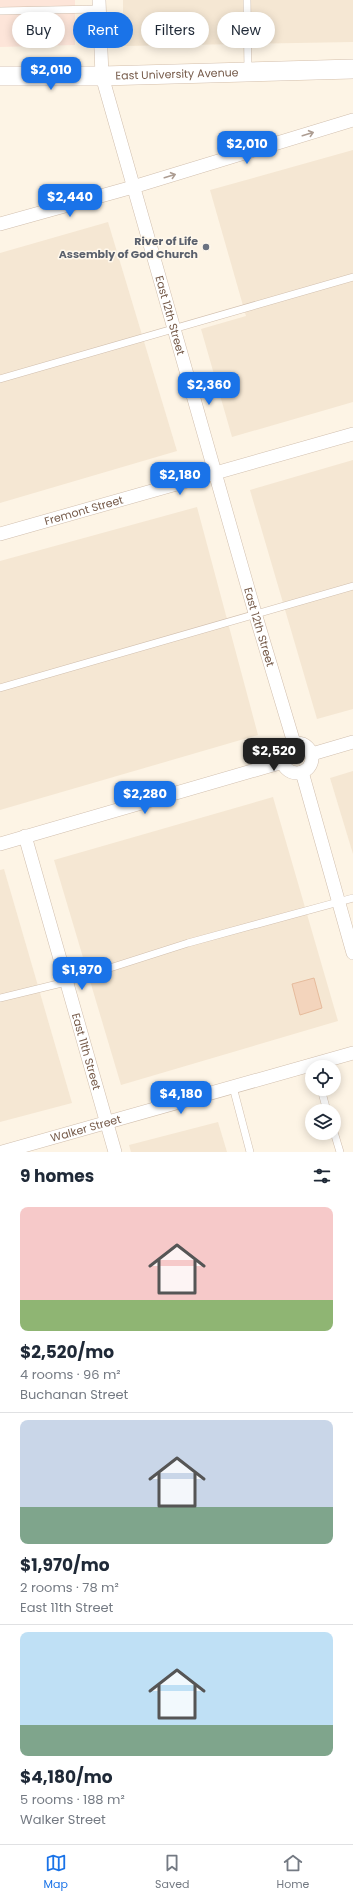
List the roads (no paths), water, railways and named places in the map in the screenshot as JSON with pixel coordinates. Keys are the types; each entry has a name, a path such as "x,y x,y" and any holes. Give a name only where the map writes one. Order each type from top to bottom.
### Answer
{"main road":[{"name":"East University Avenue","path":"0,76 102,76 353,69"}],"street":[{"name":"East 12th Street","path":"99,5 102,76 215,473 294,743"},
{"path":"1,221 133,187 353,120"},
{"name":"Fremont Street","path":"0,534 353,434"},
{"path":"312,754 353,742"},
{"path":"294,743 304,744 312,754 311,764 302,772 294,772 289,770 283,762 286,748 294,743"},
{"path":"0,844 283,762"},
{"path":"302,772 353,953"},
{"name":"East 11th Street","path":"25,836 114,1152"},
{"name":"Walker Street","path":"331,1060 353,1053"},
{"name":"Walker Street","path":"2,1152 305,1068"}],"lane":[{"path":"247,0 248,72"},
{"path":"0,11 99,5"},
{"path":"0,379 353,277"},
{"path":"0,688 353,586"},
{"path":"0,998 66,982 188,943 353,898"},
{"path":"233,1087 250,1152"},
{"path":"336,1140 340,1152"}],"place":[{"name":"River of Life Assembly of God Church","path":"206,247"}]}
